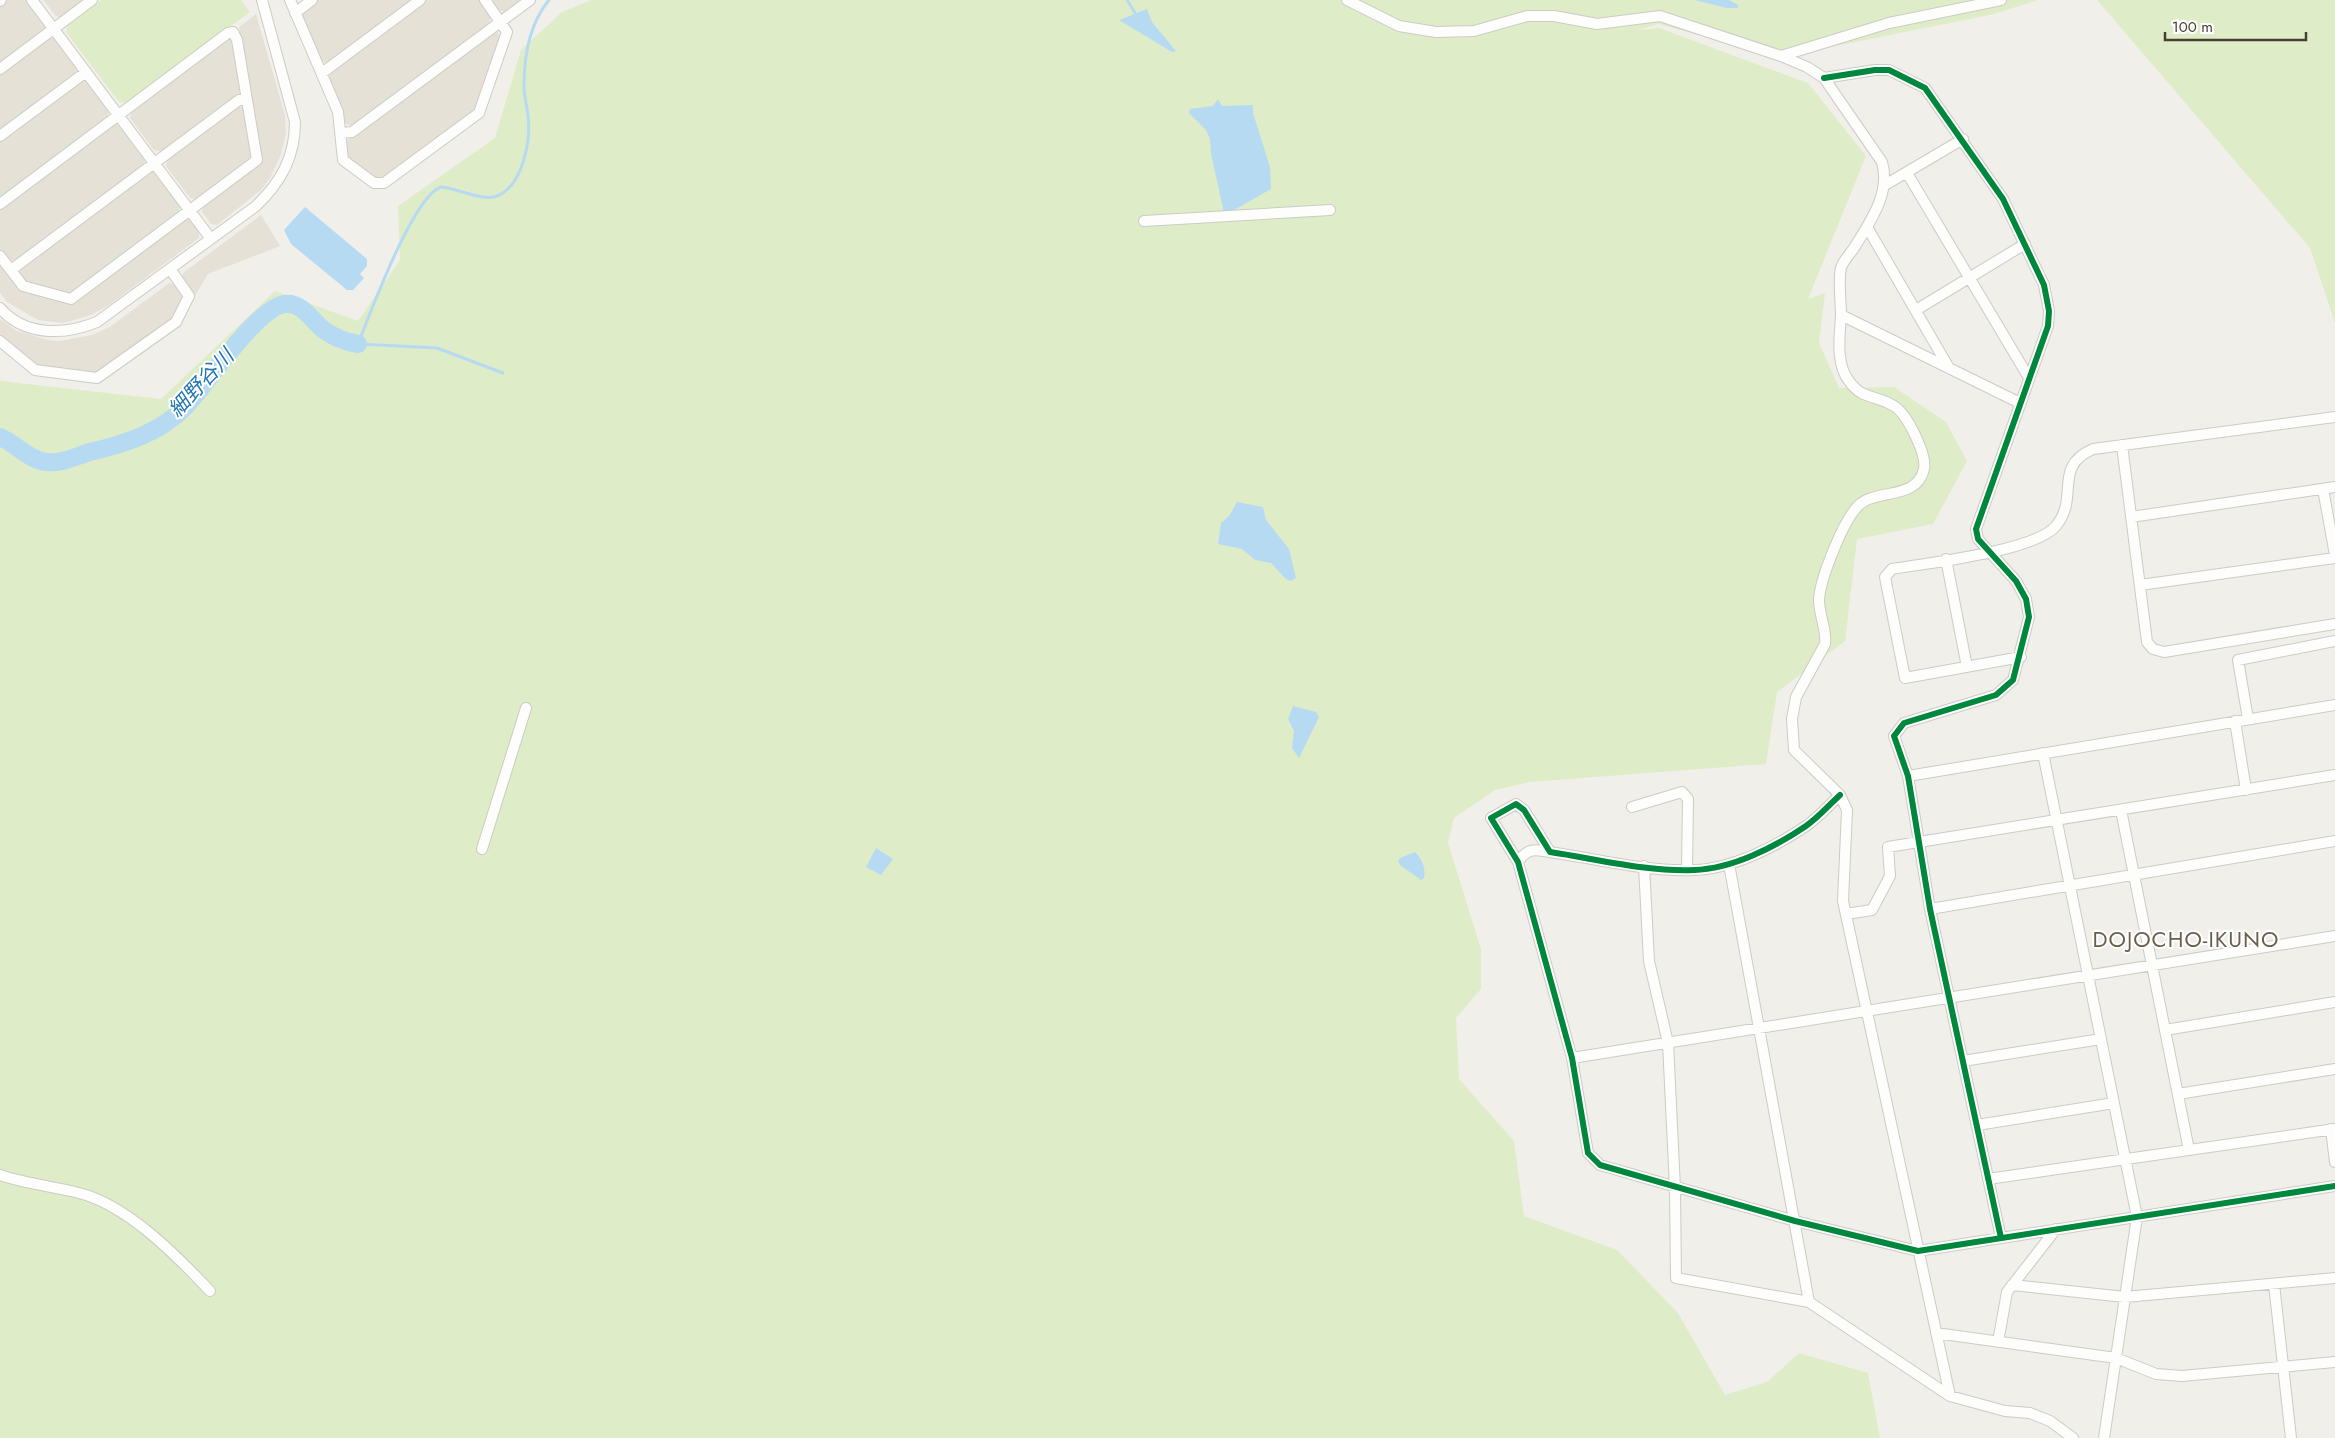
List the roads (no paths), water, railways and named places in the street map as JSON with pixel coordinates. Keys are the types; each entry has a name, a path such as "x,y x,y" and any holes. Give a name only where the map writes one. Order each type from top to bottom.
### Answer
{"street":[{"path":"32,0 211,239"},
{"path":"0,69 92,0"},
{"path":"0,308 12,318 35,329 53,332 72,330 97,322 269,194 280,180 292,152 295,136 292,108 262,0"},
{"path":"290,0 338,112 344,160 374,183 384,183 478,113 507,32 485,0"},
{"path":"295,13 312,0"},
{"path":"322,73 420,0"},
{"path":"342,133 352,132 530,0"},
{"path":"1347,0 1399,26 1436,32 1474,31 1527,16 1554,16 1597,24 1660,16 1781,56 1807,67 1824,78 1882,162 1885,173 1885,185 1867,227 1841,268 1840,351 1842,368 1848,380 1862,395 1894,406 1902,413 1915,435 1924,458 1924,469 1918,481 1907,489 1870,499 1856,509 1836,543 1819,598 1820,616 1826,634 1825,644 1796,697 1792,719 1794,750 1840,795 1848,810 1843,901 1950,1396"},
{"path":"1781,56 1889,23 2001,0"},
{"path":"0,204 228,33 233,32 257,160 71,299 23,286 0,256"},
{"path":"1824,78 1875,70 1889,70 1907,77 1926,88 2003,199 2044,285 2049,311 2048,326 1976,529 1978,539 2016,581 2026,599 2029,617 2021,657 2013,680 1996,696 1904,723 1894,736 1908,776 1930,908 2001,1238"},
{"path":"0,136 86,72"},
{"path":"11,270 239,100 246,99"},
{"path":"1885,185 1963,139"},
{"path":"1907,173 2029,378"},
{"path":"1144,221 1330,210"},
{"path":"1867,227 1949,368"},
{"path":"1916,310 2025,244"},
{"path":"0,341 35,370 97,378 176,322 189,296 170,269"},
{"path":"1841,314 2020,403"},
{"path":"2021,657 1904,678 1885,577 1892,569 1990,551 2043,537 2056,526 2067,504 2068,477 2072,465 2080,455 2093,448 2335,417"},
{"path":"2122,445 2147,642 2153,649 2164,652 2335,624"},
{"path":"2131,517 2335,487"},
{"path":"2140,585 2335,557 2323,489"},
{"path":"1946,559 1967,667"},
{"path":"2248,719 2238,660 2335,640"},
{"path":"1908,776 2335,705"},
{"path":"482,850 526,708"},
{"path":"2235,721 2246,790"},
{"path":"2042,753 2137,1217 2104,1438"},
{"path":"1846,914 1872,910 1890,876 1888,847 2335,776"},
{"path":"1632,807 1682,792 1688,799 1687,870"},
{"path":"1518,862 1528,851 1536,849 1644,866 1687,870 1730,864 1781,842 1808,825 1840,795"},
{"path":"1550,852 1524,810 1516,804 1492,818 1518,862 1572,1058 1588,1153 1600,1165 1795,1221 1918,1251 2335,1186"},
{"path":"2121,810 2189,1150"},
{"path":"1930,908 2335,840"},
{"path":"1730,864 1809,1302"},
{"path":"1644,866 1649,961 1668,1042 1675,1188 1676,1278 1809,1302 1950,1396 2005,1411 2030,1413 2050,1421 2073,1438"},
{"path":"1572,1058 2335,936"},
{"path":"2165,1030 2335,1002"},
{"path":"1963,1061 2101,1039"},
{"path":"2178,1094 2335,1068"},
{"path":"1977,1125 2114,1103"},
{"path":"1988,1179 2333,1129 2335,1162"},
{"path":"0,1175 24,1183 79,1193 99,1201 130,1219 165,1247 210,1291"},
{"path":"1998,1342 2007,1292 2056,1229"},
{"path":"2012,1284 2125,1297 2335,1278"},
{"path":"2274,1284 2291,1438"},
{"path":"1936,1333 2116,1358 2156,1374 2182,1376 2335,1362"}],"water":[{"path":"1694,0 1729,0 1738,5 1738,8 1727,8"},
{"path":"1147,9 1152,22 1176,51 1172,52 1119,20"},
{"path":"1218,99 1222,106 1253,105 1253,113 1270,167 1271,189 1229,213 1224,213 1211,154 1210,139 1206,130 1189,113 1190,109 1213,106"},
{"path":"305,207 367,259 367,266 360,274 364,278 353,290 347,290 291,244 284,230"},
{"path":"1237,502 1263,507 1266,520 1289,549 1296,578 1291,581 1286,579 1271,563 1255,560 1242,549 1218,544 1221,523 1229,516"},
{"path":"1293,706 1316,712 1319,717 1299,758 1292,748 1294,731 1288,719"},
{"path":"876,848 893,859 881,875 866,867"},
{"path":"1415,852 1424,867 1424,878 1421,880 1400,865 1398,861 1400,858"}],"waterway":[{"path":"503,373 437,348 358,344 382,284 406,233 418,211 430,195 441,187 478,196 497,196 506,191 519,173 526,149 529,126 524,94 527,51 537,19 549,0"},
{"path":"1127,0 1137,16"},
{"name":"細野谷川","path":"0,437 40,461 58,462 116,445 153,431 185,407 259,319 272,309 284,304 290,304 301,309 332,335 344,341 358,344"}],"district":[{"name":"DOJOCHO-IKUNO","path":"2186,939"}]}
